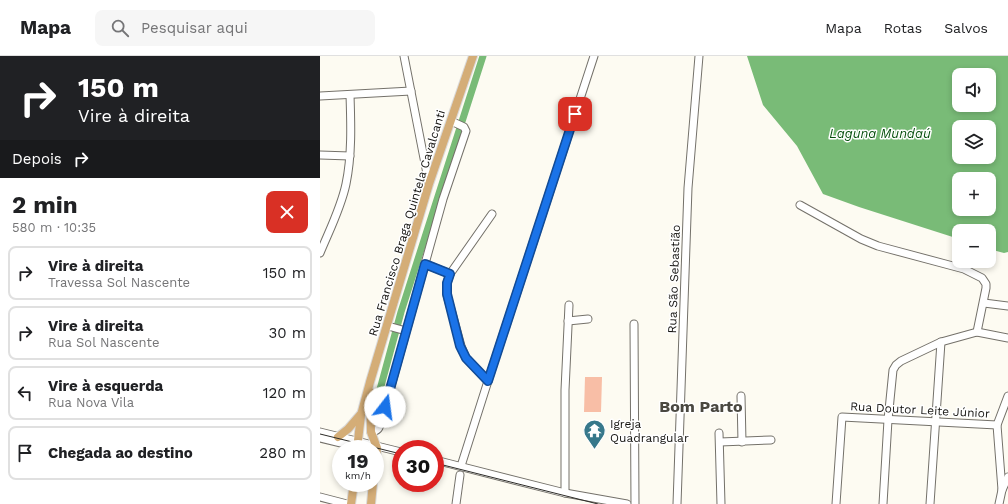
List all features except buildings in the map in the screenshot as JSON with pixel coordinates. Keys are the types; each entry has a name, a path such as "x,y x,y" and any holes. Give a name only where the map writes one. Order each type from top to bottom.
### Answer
{"main road":[{"name":"Rua Francisco Braga Quintela Cavalcanti","path":"358,440 361,415 370,382 390,326 429,184 460,125 468,71 473,56"},
{"path":"370,382 371,432 374,440"},
{"path":"338,437 361,415"},
{"path":"351,504 353,492"},
{"path":"371,504 372,492"}],"street":[{"path":"404,56 429,184"},
{"path":"461,466 594,56"},
{"name":"Rua São Sebastião","path":"677,504 688,188 699,56"},
{"path":"320,96 411,91"},
{"path":"320,253 346,186 350,156 350,95"},
{"path":"371,432 376,431 379,428 404,330 425,264 443,199 466,130 460,125"},
{"path":"320,156 350,156"},
{"path":"800,205 861,239 878,246 964,269 978,276 984,281 986,288 977,332"},
{"path":"488,381 466,358 460,346 447,294 447,283 450,274 492,214"},
{"path":"425,264 450,274"},
{"path":"984,303 1008,306"},
{"path":"564,493 565,390 569,305"},
{"path":"568,321 588,320"},
{"path":"634,324 635,504"},
{"path":"390,326 404,330"},
{"path":"883,504 888,420 893,370 896,365 901,361 941,342 977,332 1008,338"},
{"path":"930,504 941,342"},
{"path":"741,396 742,442"},
{"path":"1002,490 997,424 1008,396"},
{"name":"Rua Doutor Leite Júnior","path":"836,504 842,417 997,424"},
{"path":"320,432 344,440"},
{"path":"719,433 721,504"},
{"path":"320,438 332,441"},
{"path":"720,442 771,440"},
{"path":"444,462 564,493 627,504"},
{"path":"456,504 460,475"},
{"path":"999,504 1002,490 1008,477"},
{"path":"320,497 347,504"}],"shaded area":[{"path":"585,377 602,377 601,412 584,412"}],"water":[{"name":"Laguna Mundaú","path":"747,56 1008,56 1008,252 1004,253 996,251 996,224 952,224 952,237 823,194 797,146 763,105"}],"waterway":[{"path":"375,408 401,312 483,56"}],"tram line":[{"path":"320,434 392,452"},
{"path":"444,465 598,504"}],"place":[{"name":"Igreja Quadrangular","path":"594,450"}],"district":[{"name":"Bom Parto","path":"701,406"}],"route":[{"path":"385,407 425,264 450,274 447,283 447,294 460,346 466,358 488,381 575,114"}]}
